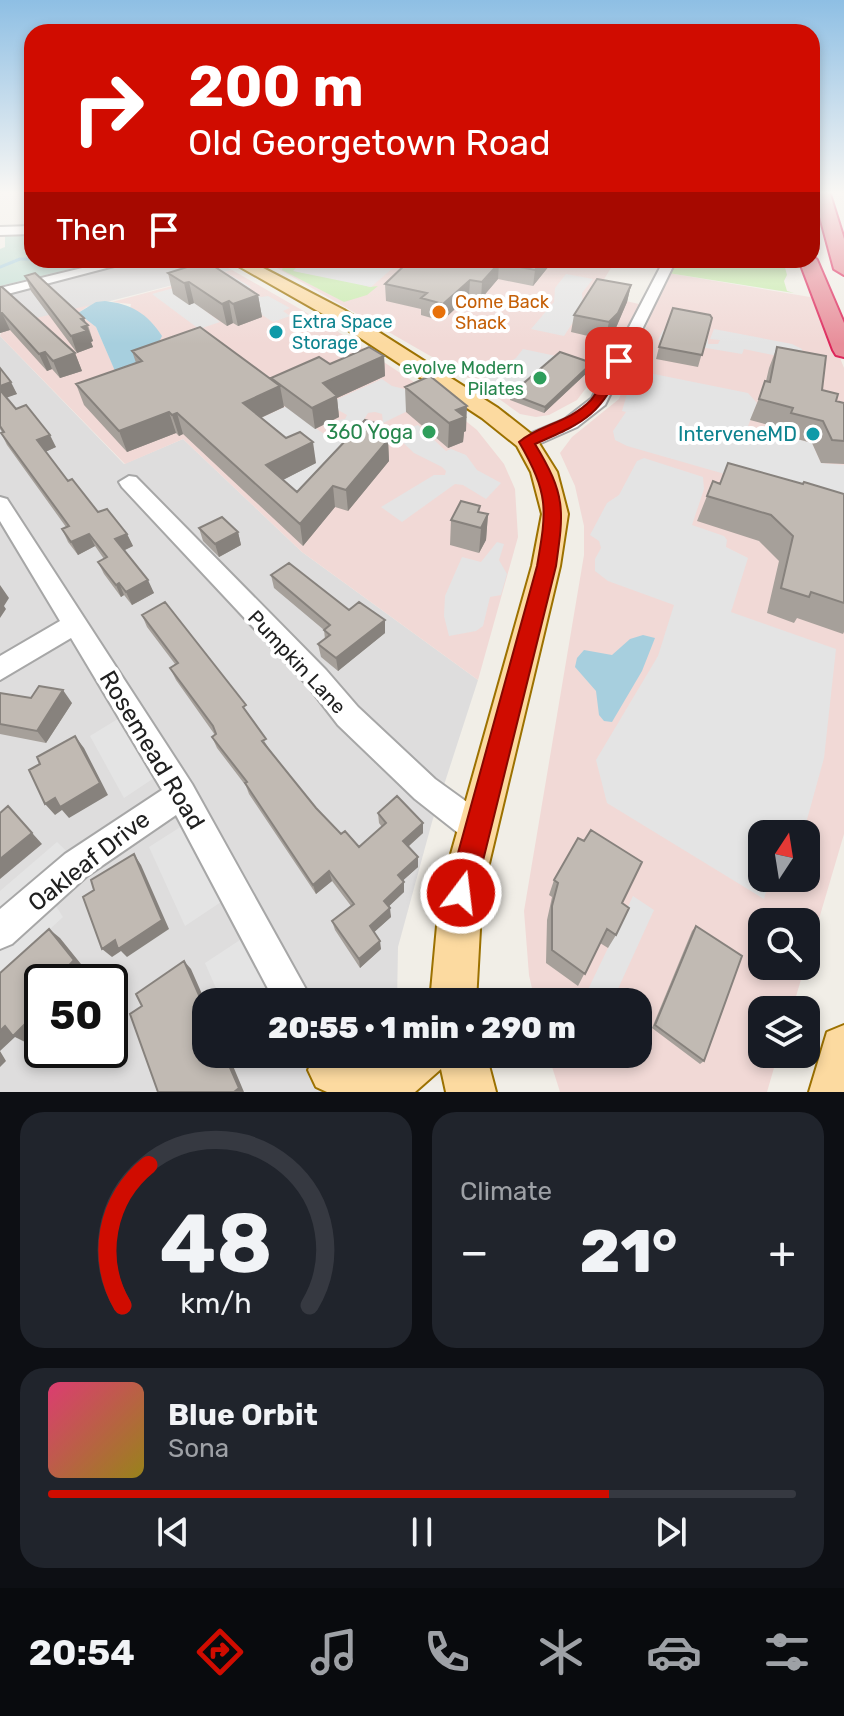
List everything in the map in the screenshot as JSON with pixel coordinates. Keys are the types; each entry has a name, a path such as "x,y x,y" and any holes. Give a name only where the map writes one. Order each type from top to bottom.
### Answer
{"highway":[{"path":"836,242 844,269"},
{"path":"811,268 844,350"}],"main road":[{"path":"251,268 337,314 490,413 527,442 544,472 555,514 546,566 461,893 454,988"},
{"path":"834,1092 844,1049"},
{"path":"334,1072 359,1081 393,1080 407,1068"},
{"path":"465,1068 471,1092"}],"street":[{"path":"0,292 98,268"},
{"path":"527,442 571,423 599,401 666,268"},
{"name":"Pumpkin Lane","path":"129,482 317,678 348,716 425,789 478,829"},
{"name":"Rosemead Road","path":"0,504 181,794 287,988"},
{"path":"0,669 76,623"},
{"name":"Oakleaf Drive","path":"0,932 88,856 181,794"}],"shaded area":[{"path":"74,268 232,270 0,329 0,286"},
{"path":"277,268 611,268 595,294 639,304 623,339 577,400 549,415 536,417 520,414 474,381"},
{"path":"296,268 393,268 371,287 293,271"},
{"path":"232,270 328,325 432,394 477,430 504,464 515,489 518,537 478,680 302,552 183,439 125,464 0,336 3,326 90,305 78,313 96,327 118,377 131,304 112,302"},
{"path":"227,273 251,287 246,290 261,297 268,296 290,308 283,311 290,316 273,322 236,298 203,309 220,322 199,329 152,294"},
{"path":"668,273 816,298 844,368 844,834 820,915 820,908 748,908 748,980 801,980 796,996 748,996 748,1068 774,1068 767,1092 560,1092 552,1068 652,1068 652,988 532,988 529,975 524,911 584,555 584,526 575,486 560,453 572,437 619,399 649,319 646,318"},
{"path":"566,274 593,279 582,293 583,307 564,336 531,329 554,302 555,288"},
{"path":"714,329 792,344 802,349 802,361 744,349 742,354 658,340 663,330 708,339 708,344 718,344 720,340 710,339"},
{"path":"0,336 124,464 183,439 302,552 478,680 432,822 398,947 397,988 192,988 192,1068 356,1068 332,1092 0,1092"},
{"path":"523,349 556,356 548,368 510,394 482,379 516,358"},
{"path":"634,370 748,393 757,403 748,426 812,443 821,463 844,465 844,508 615,440 613,431 626,412 622,411"},
{"path":"382,379 392,386 409,390 426,402 383,423 382,414 375,412 368,413 359,428 335,428 337,425 332,421 345,419 347,415 331,406 331,402"},
{"path":"289,405 305,421 333,440 343,433 366,439 301,513 235,430"},
{"path":"418,425 446,451 451,449 466,455 477,470 501,483 486,499 463,485 455,484 402,522 381,507 434,475 445,475 446,471 414,453 393,433"},
{"path":"644,458 703,477 704,489 692,525 724,536 726,547 748,558 731,612 836,649 824,758 807,820 748,820 748,889 607,803 596,760 658,656 674,605 608,581 595,571 595,559 601,548 599,541 590,535 607,503 619,495 637,461"},
{"path":"497,542 504,544 499,560 507,574 501,595 490,597 483,626 476,631 449,636 444,616 445,596 462,557 481,562"},
{"path":"121,717 157,776 124,798 90,736"},
{"path":"182,826 221,902 185,926 149,847"},
{"path":"57,842 87,871 54,903 63,917 0,975 0,891"},
{"path":"753,892 766,892 764,899"},
{"path":"633,896 654,910 618,988 589,988"},
{"path":"243,938 266,988 216,988 205,963"}],"green space":[{"path":"5,242 24,242 24,268 74,268 0,286 0,249 5,247"},
{"path":"296,268 295,271 319,276 323,274 370,287 378,286 367,295 344,302 282,270"},
{"path":"671,268 785,268 787,291 794,293 668,273"}],"water":[{"path":"105,301 138,311 162,336 157,346 128,372 115,371 96,327 78,313 96,302"},
{"path":"643,635 655,638 642,671 612,722 604,721 599,715 596,691 575,667 577,658 584,650 612,655 630,639"}],"building":[{"path":"184,268 217,268 258,295 233,304 229,301 222,304 189,282 184,283 168,273"},
{"path":"402,268 495,268 482,282 470,280 443,304 421,298 427,293 385,284"},
{"path":"35,273 84,318 81,319 88,325 82,327 87,331 71,336 25,276"},
{"path":"597,279 631,285 618,313 609,322 574,315"},
{"path":"0,287 75,353 53,361 45,352 39,354 0,313"},
{"path":"673,308 710,315 712,318 702,355 659,347"},
{"path":"200,327 280,386 243,403 286,438 300,432 313,442 266,465 297,492 365,420 385,426 376,436 388,440 346,490 333,486 300,524 177,413 172,415 169,412 119,431 76,384 142,361 132,351"},
{"path":"369,347 384,356 323,383 337,396 312,408 271,378 319,357 330,364"},
{"path":"777,347 826,356 822,390 838,394 836,401 844,403 844,441 832,440 823,421 791,413 793,408 759,399 765,381 770,382"},
{"path":"560,352 592,363 545,407 511,394"},
{"path":"0,368 11,382 0,386"},
{"path":"430,376 467,406 456,410 465,417 449,423 405,387"},
{"path":"0,390 16,409 26,405 50,435 37,440 68,481 72,479 98,512 107,509 127,534 115,539 148,580 126,592 119,583 116,585 98,562 107,557 89,534 71,542 62,529 69,526 1,433 4,432 0,426"},
{"path":"728,463 844,494 844,603 811,592 809,597 781,588 793,536 771,515 707,496 713,481 720,484"},
{"path":"461,501 480,506 478,512 488,514 481,528 451,520"},
{"path":"222,517 238,532 215,544 199,528"},
{"path":"289,563 349,610 359,602 385,620 336,658 318,644 330,635 324,630 330,625 271,575"},
{"path":"165,602 246,705 243,707 266,739 262,741 341,834 345,831 359,847 386,823 378,813 397,796 423,823 403,841 418,857 398,875 404,882 384,901 390,908 370,926 380,941 359,959 332,921 354,904 329,871 313,885 247,782 212,737 216,734 213,726 170,668 178,663 142,615"},
{"path":"39,686 63,690 37,731 0,724 0,693 31,698"},
{"path":"75,736 100,783 60,807 55,798 45,804 29,770 40,764 37,757"},
{"path":"8,806 32,833 0,859 0,813"},
{"path":"591,830 642,862 622,903 629,908 616,935 607,929 585,974 552,950 552,906 558,883 554,880 578,838 584,841"},
{"path":"134,854 162,920 118,949 115,940 102,949 83,897 94,890 91,880"},
{"path":"696,926 742,956 704,1061 655,1025"},
{"path":"49,929 74,960 70,964 24,964 24,1025 13,1036 5,1026 0,1031 0,973"},
{"path":"184,961 196,988 192,988 192,1068 230,1068 239,1088 234,1092 158,1092 130,1014 142,1006 136,994"}],"waterway":[{"path":"0,267 24,259"}],"place":[{"name":"Come Back Shack","path":"439,312"},
{"name":"Extra Space Storage","path":"276,332"},
{"name":"evolve Modern Pilates","path":"540,378"},
{"name":"360 Yoga","path":"429,432"},
{"name":"InterveneMD","path":"813,434"}],"route":[{"path":"461,893 546,566 555,514 544,472 527,442 571,423 599,401 619,361"}]}
